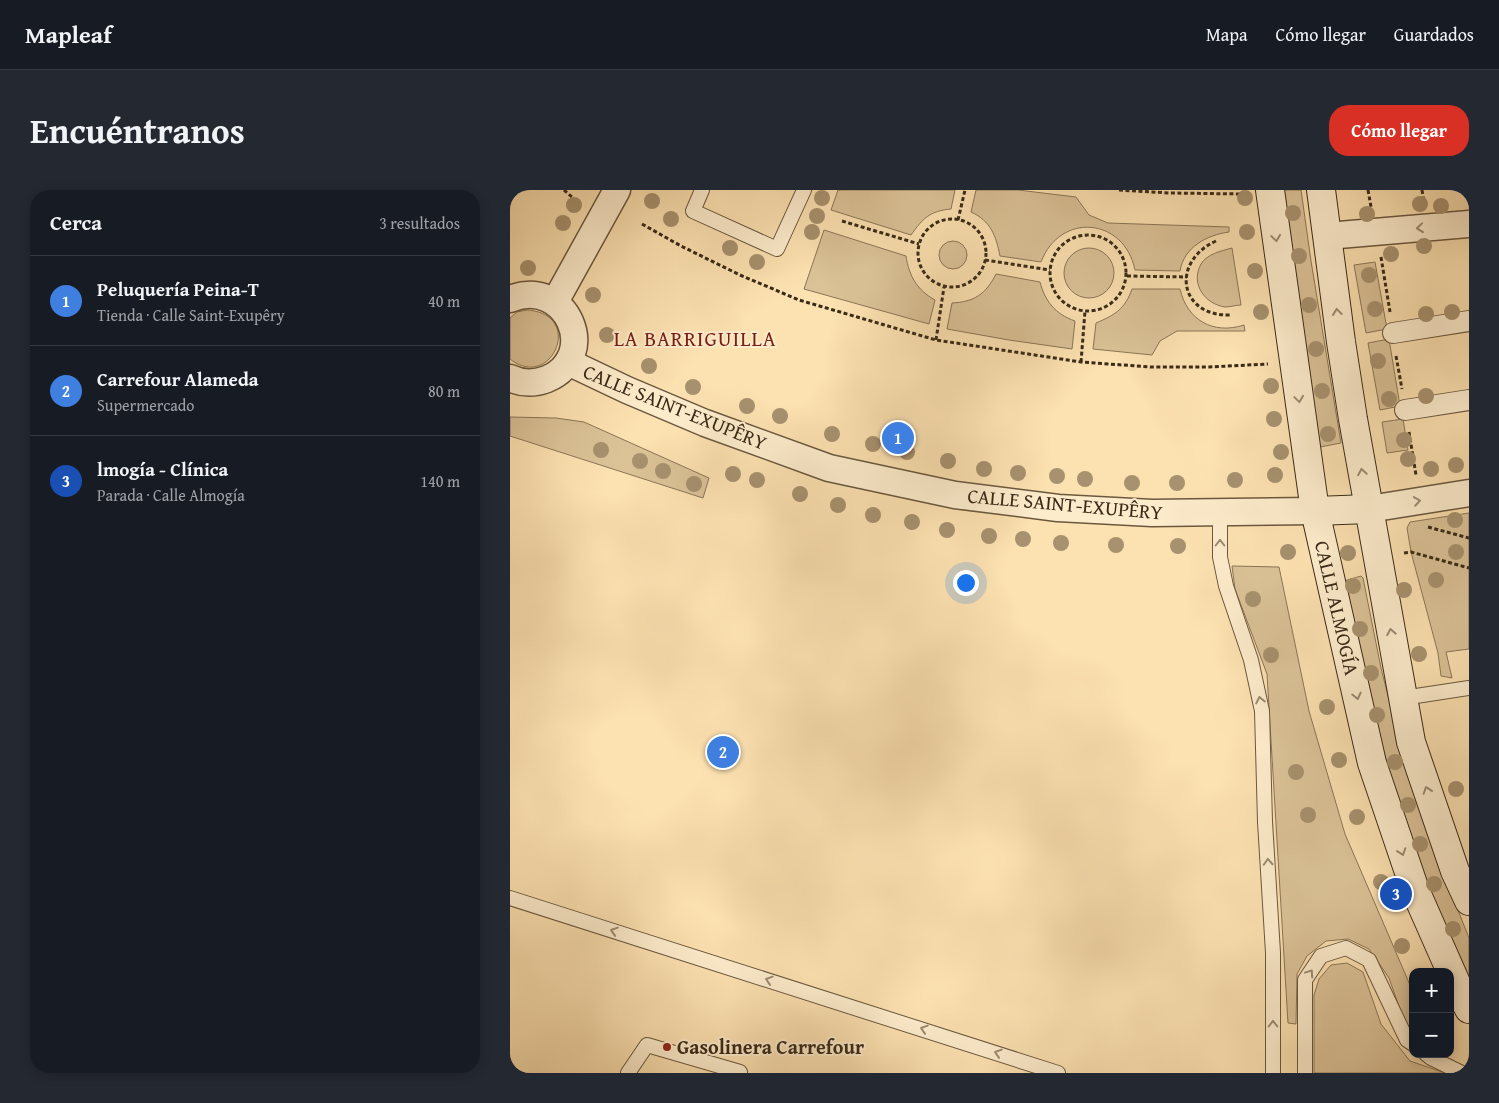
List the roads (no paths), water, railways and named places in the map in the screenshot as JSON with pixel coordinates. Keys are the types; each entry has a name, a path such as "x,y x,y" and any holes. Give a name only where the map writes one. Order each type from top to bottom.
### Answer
{"main road":[{"path":"1321,190 1341,342 1368,509 1411,742 1455,872 1469,901"},
{"name":"CALLE ALMOGÍA","path":"1270,192 1315,511 1372,762 1415,890 1469,1009"},
{"path":"1315,511 1368,509"}],"street":[{"path":"555,302 617,190"},
{"path":"1327,236 1469,224"},
{"path":"510,299 531,294 555,302 567,314 574,330 574,346 568,362 555,376 538,383 520,383 510,378"},
{"path":"1393,333 1469,321"},
{"name":"CALLE SAINT-EXUPÊRY","path":"568,362 627,390 705,423 829,468 955,495 1058,508 1220,513 1315,511"},
{"path":"1405,410 1469,400"},
{"path":"1368,509 1469,493"}],"lane":[{"path":"702,190 693,211 777,249 804,190"},
{"path":"1220,513 1220,557 1226,586 1251,660 1262,710 1265,822 1273,953 1273,1073"},
{"path":"1403,698 1469,688"},
{"path":"510,898 1058,1073"},
{"path":"1305,1073 1305,980 1321,956 1346,948 1369,960 1409,1041"},
{"path":"628,1073 647,1045 740,1072"},
{"path":"1431,1058 1462,1073"}],"place":[{"name":"Peluquería Peina-T","path":"898,438"},
{"name":"Carrefour Alameda","path":"723,752"},
{"name":"lmogía - Clínica","path":"1396,894"},
{"name":"Gasolinera Carrefour","path":"667,1047"}],"district":[{"name":"LA BARRIGUILLA","path":"695,339"}]}
